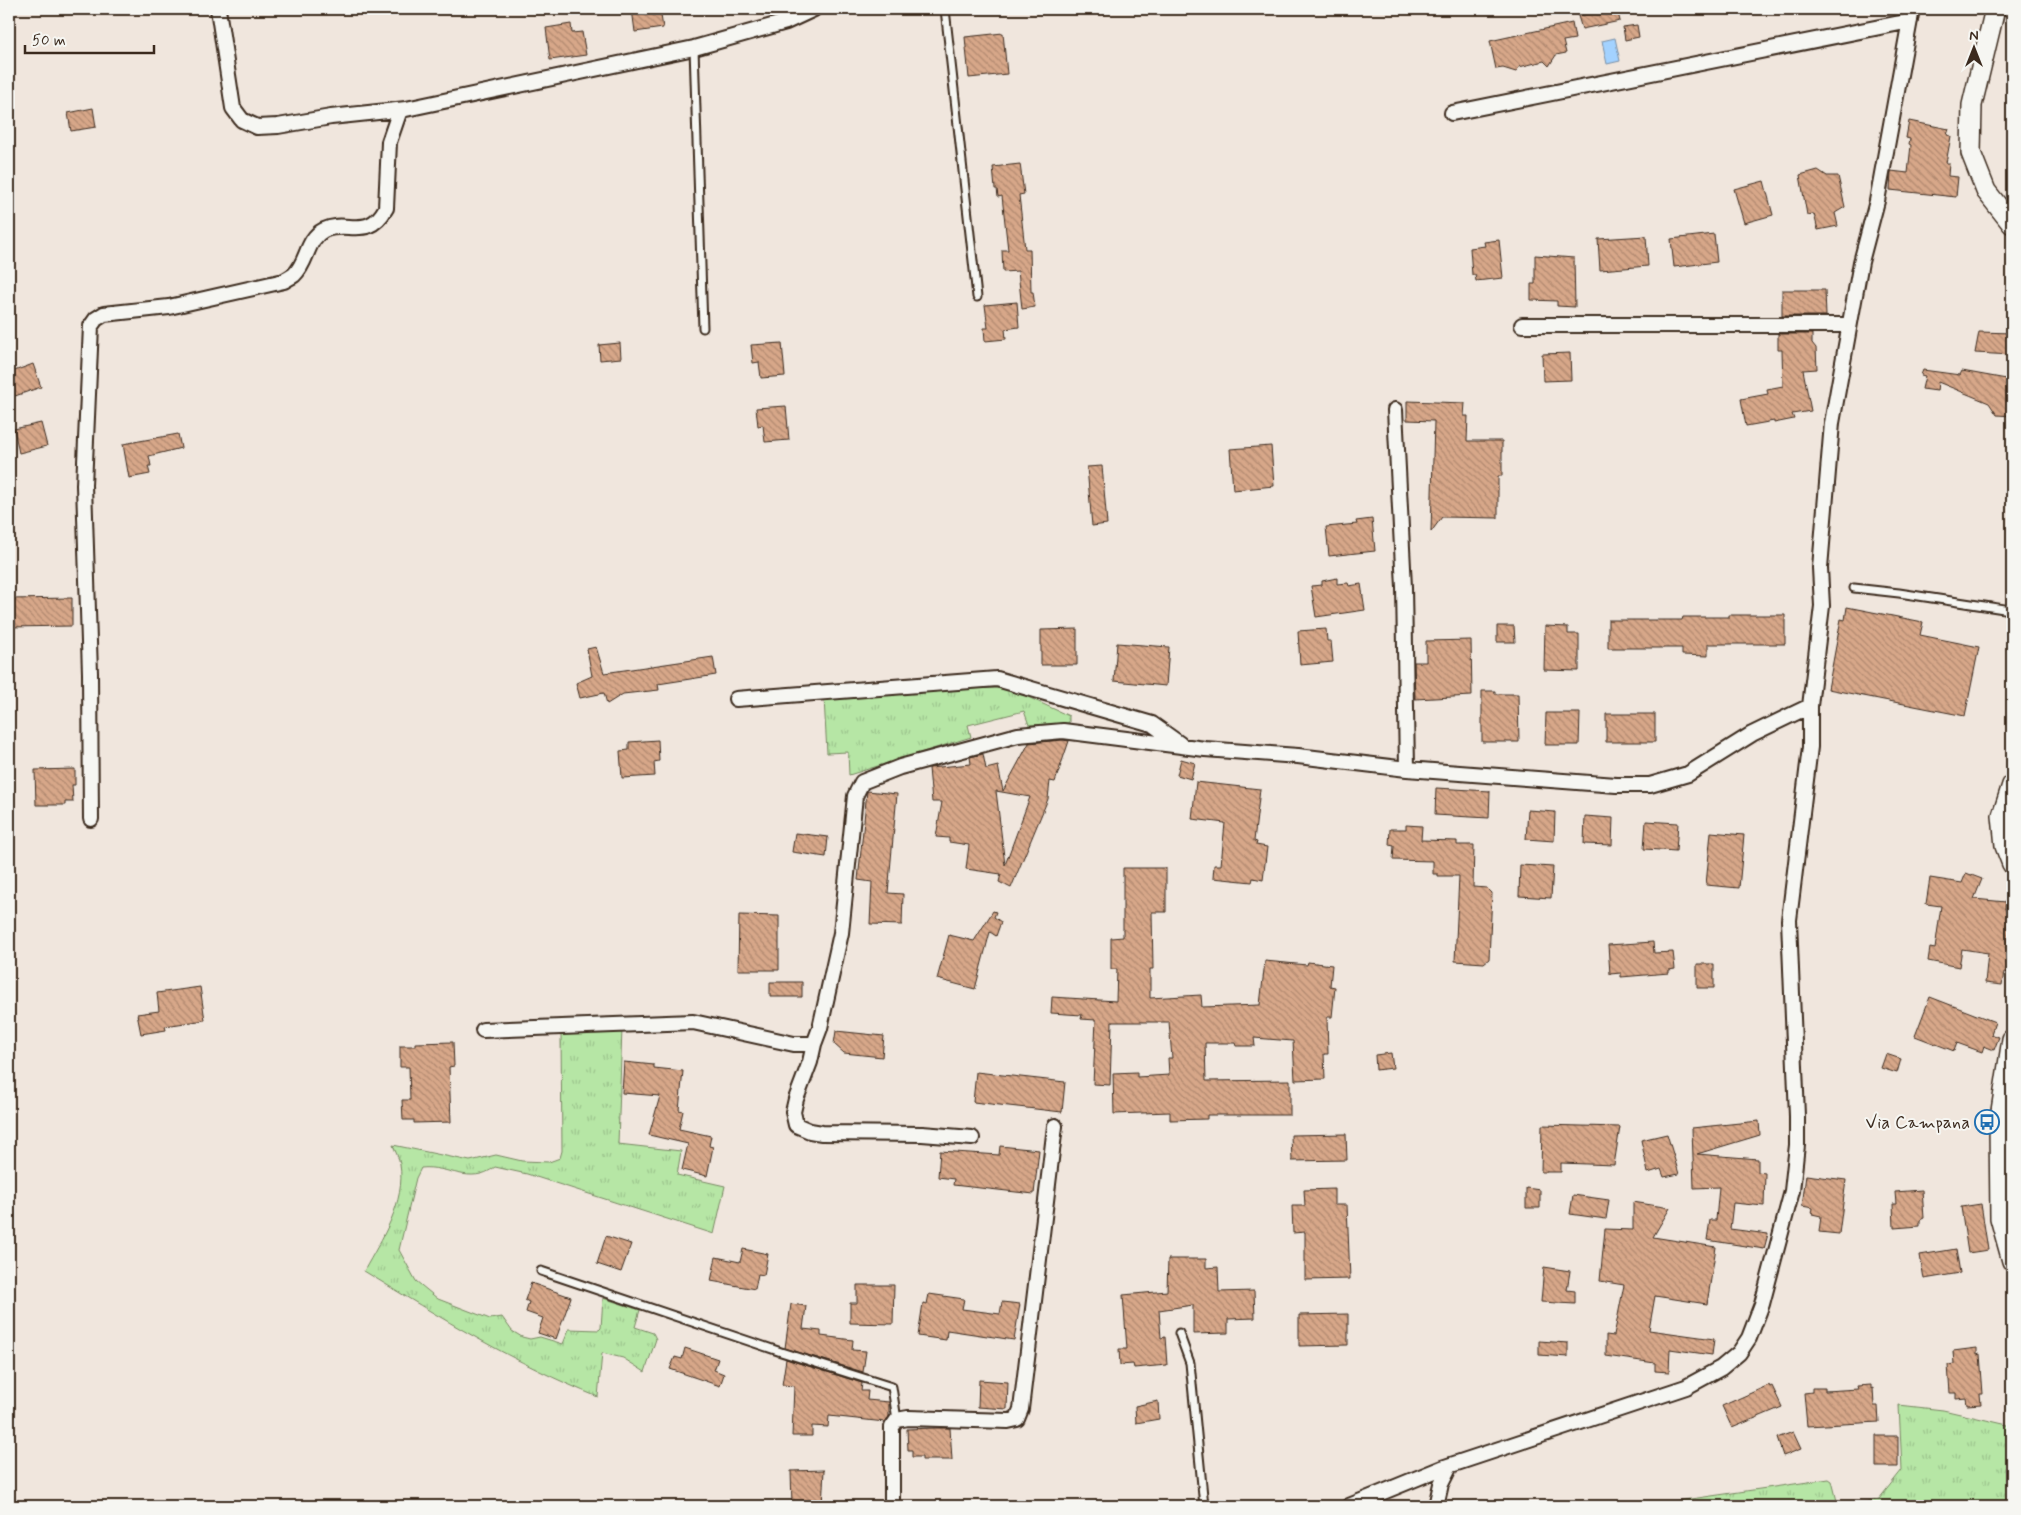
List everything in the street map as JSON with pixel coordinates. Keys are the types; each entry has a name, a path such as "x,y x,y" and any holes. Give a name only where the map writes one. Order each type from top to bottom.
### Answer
{"main road":[{"path":"1995,9 1972,105 1970,153 1986,191 2012,224"},
{"path":"2012,785 2002,816 2005,846 2012,864"},
{"path":"2012,1039 1999,1124 2000,1218 2012,1261"}],"street":[{"path":"218,9 233,108 242,120 257,127 400,110 694,48 786,22 814,9"},
{"path":"1350,1506 1450,1466 1686,1387 1720,1368 1738,1354 1749,1338 1762,1304 1792,1191 1797,1144 1789,920 1810,747 1810,706 1822,606 1820,568 1832,423 1861,262 1877,201 1911,15 1452,113"},
{"path":"91,818 90,673 84,485 91,326 96,319 104,314 168,307 284,281 294,275 306,255 310,243 324,230 372,224 381,218 386,208 389,142 400,110"},
{"path":"1522,325 1849,324"},
{"path":"1395,410 1404,587 1407,769"},
{"path":"736,699 997,679 1152,724 1182,746"},
{"path":"972,1138 922,1134 822,1132 796,1125 793,1112 796,1099 820,1028 841,933 855,796 862,782 900,767 1018,735 1063,731 1182,746 1298,756 1407,769 1616,785 1650,785 1688,774 1752,734 1810,706"},
{"path":"483,1030 693,1022 794,1044 814,1044"},
{"path":"892,1506 892,1427 896,1420 908,1418 1008,1421 1017,1419 1020,1409 1055,1126"},
{"path":"1436,1506 1441,1484 1450,1466"}],"lane":[{"path":"945,9 977,297"},
{"path":"694,48 704,328"},
{"path":"1854,588 1899,593 2004,609 2012,612"},
{"path":"2004,609 2012,607"},
{"path":"540,1271 781,1352 892,1387 896,1420"},
{"path":"1179,1333 1190,1363 1204,1506"}],"green space":[{"path":"1001,688 1017,692 1069,716 1069,723 1029,725 1024,711 968,725 971,737 849,775 848,752 827,753 824,698 954,689"},
{"path":"622,1028 618,1144 681,1151 677,1175 725,1186 714,1234 527,1174 495,1167 477,1175 421,1168 416,1178 399,1250 416,1281 438,1299 490,1319 502,1317 512,1331 530,1339 540,1337 563,1344 569,1329 599,1330 601,1328 603,1298 640,1310 635,1327 653,1333 656,1339 645,1372 623,1358 602,1353 598,1397 508,1355 364,1271 391,1220 399,1193 400,1164 393,1145 470,1161 496,1155 522,1161 549,1162 560,1158 562,1151 561,1033"},
{"path":"1899,1405 1943,1410 2012,1426 2012,1506 1845,1506 1879,1499 1902,1470"},
{"path":"1829,1479 1832,1481 1837,1501 1845,1506 1664,1506 1663,1503"}],"water":[{"path":"1615,38 1620,61 1607,64 1602,41"}],"building":[{"path":"632,9 660,9 663,28 635,32"},
{"path":"1617,9 1620,21 1582,29 1578,16"},
{"path":"1572,23 1575,39 1563,41 1566,53 1556,55 1549,66 1544,61 1519,67 1516,72 1503,68 1496,69 1490,41"},
{"path":"571,24 572,33 582,32 586,55 550,60 546,28"},
{"path":"1637,25 1639,37 1625,40 1623,27"},
{"path":"1003,33 1007,74 969,78 965,37"},
{"path":"93,108 96,127 71,131 68,113"},
{"path":"1909,121 1949,129 1947,135 1951,136 1946,163 1949,163 1948,176 1958,177 1956,197 1890,190 1891,171 1908,173 1911,145 1909,144 1910,139 1906,138"},
{"path":"1020,164 1024,194 1019,195 1025,249 1030,249 1031,292 1033,292 1035,307 1022,309 1018,271 1003,272 1002,250 1008,250 1002,196 998,197 997,189 995,189 993,167"},
{"path":"1818,170 1827,176 1838,176 1845,207 1835,213 1838,226 1818,230 1814,214 1807,215 1800,175"},
{"path":"1764,181 1773,215 1744,223 1734,189"},
{"path":"1714,234 1717,262 1674,267 1671,239"},
{"path":"1646,236 1648,266 1600,270 1598,239"},
{"path":"1499,240 1503,278 1476,281 1475,275 1472,275 1470,248 1485,246 1484,242"},
{"path":"1535,255 1574,258 1575,307 1557,306 1557,301 1531,300 1531,284 1535,284"},
{"path":"1782,290 1825,290 1826,316 1782,316"},
{"path":"1017,302 1019,327 1005,329 1006,339 985,341 984,328 988,328 985,305"},
{"path":"1979,332 2012,333 2012,355 1975,353"},
{"path":"1778,334 1812,334 1812,343 1816,348 1817,369 1803,370 1811,411 1792,414 1794,419 1746,426 1741,399 1768,394 1767,389 1783,386 1782,350 1778,350"},
{"path":"620,343 621,358 600,360 599,345"},
{"path":"782,343 785,376 761,378 759,362 753,363 751,345"},
{"path":"1570,353 1571,380 1543,381 1542,354"},
{"path":"33,364 41,387 15,396 9,381 9,373"},
{"path":"1923,370 1960,375 1962,371 2012,380 2012,416 1997,415 1989,403 1938,382 1937,391 1922,389 1925,376 1921,375"},
{"path":"1407,401 1465,403 1464,416 1468,416 1467,441 1502,441 1502,476 1498,476 1498,518 1442,517 1431,532 1434,421 1407,420"},
{"path":"786,406 789,440 765,442 763,425 758,426 756,408"},
{"path":"41,423 47,446 19,453 14,429"},
{"path":"178,434 181,448 149,456 151,466 148,466 150,474 129,478 123,444"},
{"path":"1271,446 1274,486 1233,490 1230,449"},
{"path":"1102,466 1107,524 1092,526 1087,467"},
{"path":"1372,519 1375,551 1329,556 1326,527 1357,524 1356,521"},
{"path":"1337,578 1337,584 1348,583 1349,586 1361,584 1365,610 1316,617 1311,586 1322,585 1322,581"},
{"path":"72,598 72,626 9,627 9,599"},
{"path":"1847,607 1923,622 1920,635 1979,647 1965,716 1828,689 1841,619 1845,620"},
{"path":"1729,615 1785,615 1785,644 1708,644 1708,656 1682,655 1682,648 1608,648 1608,620 1682,620 1683,617 1729,617"},
{"path":"1497,626 1514,626 1515,642 1497,642"},
{"path":"1545,626 1568,627 1568,634 1579,634 1579,671 1544,670"},
{"path":"1077,629 1077,665 1041,665 1041,630"},
{"path":"1326,629 1327,641 1331,641 1333,662 1300,665 1298,631"},
{"path":"1471,640 1472,696 1415,699 1414,662 1426,662 1426,641"},
{"path":"1117,643 1169,647 1166,686 1114,681"},
{"path":"596,647 604,673 713,657 716,675 658,684 659,690 623,694 607,704 604,693 580,698 576,683 592,676 587,649"},
{"path":"1482,691 1495,691 1495,694 1518,694 1519,742 1482,742"},
{"path":"1546,713 1580,713 1579,745 1545,745"},
{"path":"1606,714 1655,714 1655,742 1606,742"},
{"path":"658,740 659,761 654,762 655,776 622,778 620,751 629,750 629,742"},
{"path":"1069,741 1055,782 1050,781 1048,799 1011,888 999,882 1001,874 966,869 969,845 949,842 949,838 936,837 942,802 932,802 929,768 971,764 970,757 983,754 986,769 998,766 1003,791 1029,743","holes":["996,791 1030,797 1005,865"]},
{"path":"1181,759 1195,763 1191,779 1177,775"},
{"path":"75,769 75,785 72,785 73,802 65,802 65,805 36,805 35,770"},
{"path":"1196,782 1260,789 1254,841 1257,842 1256,845 1267,847 1263,880 1253,878 1252,882 1213,878 1214,865 1221,865 1225,823 1192,819"},
{"path":"1436,788 1490,791 1489,818 1435,815"},
{"path":"867,791 897,794 888,893 903,894 902,925 870,924 872,882 858,880"},
{"path":"1528,810 1555,812 1554,841 1526,839"},
{"path":"1585,816 1613,818 1612,845 1584,844"},
{"path":"1646,821 1678,823 1676,851 1644,849"},
{"path":"1406,825 1422,826 1421,840 1457,841 1457,845 1474,845 1473,887 1487,888 1492,893 1489,959 1484,963 1455,961 1459,876 1438,876 1438,874 1433,874 1433,861 1393,860 1394,846 1389,845 1390,829 1406,829"},
{"path":"1711,832 1744,835 1739,888 1706,885"},
{"path":"795,833 828,837 826,857 792,852"},
{"path":"1520,865 1553,867 1551,898 1519,896"},
{"path":"1123,868 1166,868 1166,912 1152,912 1153,969 1150,969 1150,998 1201,995 1202,1007 1260,1005 1265,961 1307,965 1308,962 1332,965 1330,986 1335,987 1332,1017 1327,1017 1328,1054 1324,1054 1325,1079 1295,1080 1293,1041 1254,1038 1255,1046 1236,1046 1235,1043 1205,1043 1206,1081 1290,1080 1290,1115 1207,1115 1207,1119 1170,1120 1170,1112 1114,1114 1113,1073 1137,1072 1137,1077 1169,1075 1168,1058 1172,1058 1169,1022 1112,1022 1110,1085 1093,1084 1096,1020 1081,1019 1082,1015 1051,1013 1052,997 1116,1001 1117,969 1111,969 1111,938 1123,937"},
{"path":"1966,873 1982,879 1974,899 2006,902 2005,909 2012,909 2012,973 2004,972 2002,985 1985,983 1988,953 1962,949 1959,967 1928,961 1930,948 1935,949 1941,906 1926,904 1930,878 1962,883"},
{"path":"993,911 996,912 994,917 1001,922 996,936 990,932 975,989 937,979 949,935 974,941"},
{"path":"739,915 779,916 779,970 738,970"},
{"path":"1653,942 1654,953 1673,952 1675,969 1669,970 1669,973 1621,977 1621,973 1610,974 1608,945"},
{"path":"1697,964 1714,964 1714,988 1697,988"},
{"path":"770,982 802,982 802,997 770,997"},
{"path":"200,987 205,1020 165,1026 166,1030 141,1034 137,1014 159,1011 157,993"},
{"path":"1930,997 1995,1022 1991,1034 1999,1037 1994,1050 1984,1046 1982,1052 1957,1043 1954,1051 1915,1036"},
{"path":"836,1031 884,1036 882,1057 844,1053 834,1044"},
{"path":"453,1042 454,1066 449,1067 451,1122 414,1123 414,1120 403,1120 402,1100 410,1100 409,1067 400,1067 400,1046 415,1046 415,1043"},
{"path":"1391,1053 1393,1068 1376,1070 1375,1055"},
{"path":"1886,1054 1901,1059 1897,1073 1881,1068"},
{"path":"624,1062 654,1065 654,1068 683,1071 679,1110 683,1111 679,1129 711,1136 709,1146 713,1147 707,1176 682,1170 688,1144 649,1135 660,1096 622,1093"},
{"path":"976,1072 1065,1082 1062,1112 973,1102"},
{"path":"1759,1121 1760,1135 1697,1154 1758,1159 1758,1172 1765,1173 1764,1206 1733,1203 1730,1229 1768,1234 1764,1249 1707,1240 1710,1220 1716,1220 1719,1187 1694,1188 1692,1128"},
{"path":"1542,1125 1620,1127 1614,1165 1561,1163 1561,1172 1541,1172"},
{"path":"1346,1134 1347,1160 1292,1161 1291,1135"},
{"path":"1667,1134 1679,1174 1664,1177 1661,1169 1648,1173 1641,1140"},
{"path":"1000,1146 1039,1150 1034,1194 953,1185 954,1179 938,1177 940,1151 999,1155"},
{"path":"1806,1175 1846,1180 1839,1234 1819,1232 1821,1216 1812,1214 1813,1208 1802,1206"},
{"path":"1526,1188 1540,1190 1540,1208 1526,1208"},
{"path":"1334,1189 1334,1205 1347,1205 1350,1279 1305,1280 1305,1232 1293,1233 1292,1206 1305,1206 1304,1190"},
{"path":"1922,1190 1924,1218 1920,1220 1920,1226 1894,1228 1893,1204 1896,1204 1895,1192"},
{"path":"1573,1195 1609,1200 1606,1219 1570,1214"},
{"path":"1633,1202 1670,1208 1653,1237 1716,1247 1707,1304 1655,1296 1649,1330 1714,1339 1712,1355 1670,1349 1669,1372 1655,1371 1655,1363 1606,1356 1606,1335 1614,1336 1624,1285 1600,1281 1605,1229 1633,1230"},
{"path":"1981,1204 1988,1250 1968,1253 1961,1207"},
{"path":"606,1236 631,1244 621,1272 597,1264"},
{"path":"743,1249 768,1254 764,1275 758,1274 755,1289 711,1281 716,1257 740,1262"},
{"path":"1956,1249 1960,1273 1924,1279 1920,1255"},
{"path":"1168,1259 1206,1259 1206,1268 1218,1267 1219,1292 1254,1291 1255,1318 1228,1319 1228,1333 1193,1334 1193,1305 1159,1310 1161,1338 1165,1337 1167,1365 1134,1368 1133,1364 1120,1365 1119,1349 1127,1349 1123,1295 1167,1291"},
{"path":"1544,1267 1570,1271 1567,1290 1575,1291 1575,1304 1541,1302"},
{"path":"531,1283 571,1297 556,1339 538,1333 543,1318 526,1312 529,1302 525,1300"},
{"path":"857,1285 894,1285 893,1324 850,1323 850,1303 857,1303"},
{"path":"929,1294 964,1299 962,1309 1000,1314 1002,1302 1020,1304 1014,1340 947,1330 946,1340 918,1336 923,1303 927,1304"},
{"path":"791,1304 806,1306 803,1329 821,1331 821,1336 853,1340 852,1350 866,1351 863,1372 785,1348"},
{"path":"1348,1314 1348,1345 1299,1346 1299,1315"},
{"path":"1539,1341 1568,1343 1568,1357 1539,1355"},
{"path":"685,1348 718,1359 714,1370 724,1374 720,1386 670,1369 675,1357 682,1359"},
{"path":"1977,1348 1977,1355 1980,1354 1983,1394 1980,1394 1981,1404 1967,1405 1966,1398 1956,1399 1956,1393 1950,1393 1948,1365 1954,1364 1953,1351"},
{"path":"786,1359 862,1383 861,1391 868,1391 867,1400 889,1402 889,1417 885,1422 829,1416 828,1427 812,1426 812,1436 792,1436 794,1386 782,1385"},
{"path":"979,1380 1008,1382 1007,1409 978,1407"},
{"path":"1769,1385 1770,1387 1772,1386 1782,1407 1732,1428 1722,1406"},
{"path":"1871,1385 1871,1389 1873,1388 1874,1406 1878,1406 1879,1422 1807,1426 1804,1393 1812,1392 1812,1388 1825,1388 1825,1391 1858,1389 1857,1386"},
{"path":"1158,1401 1159,1419 1136,1423 1135,1406"},
{"path":"950,1428 952,1460 922,1460 922,1457 912,1457 912,1450 908,1450 907,1429"},
{"path":"1793,1432 1801,1449 1783,1456 1777,1438"},
{"path":"1876,1436 1898,1436 1898,1467 1876,1467"},
{"path":"824,1470 822,1506 792,1506 791,1471"}],"place":[{"name":"Via Campana","path":"1987,1122"}]}
